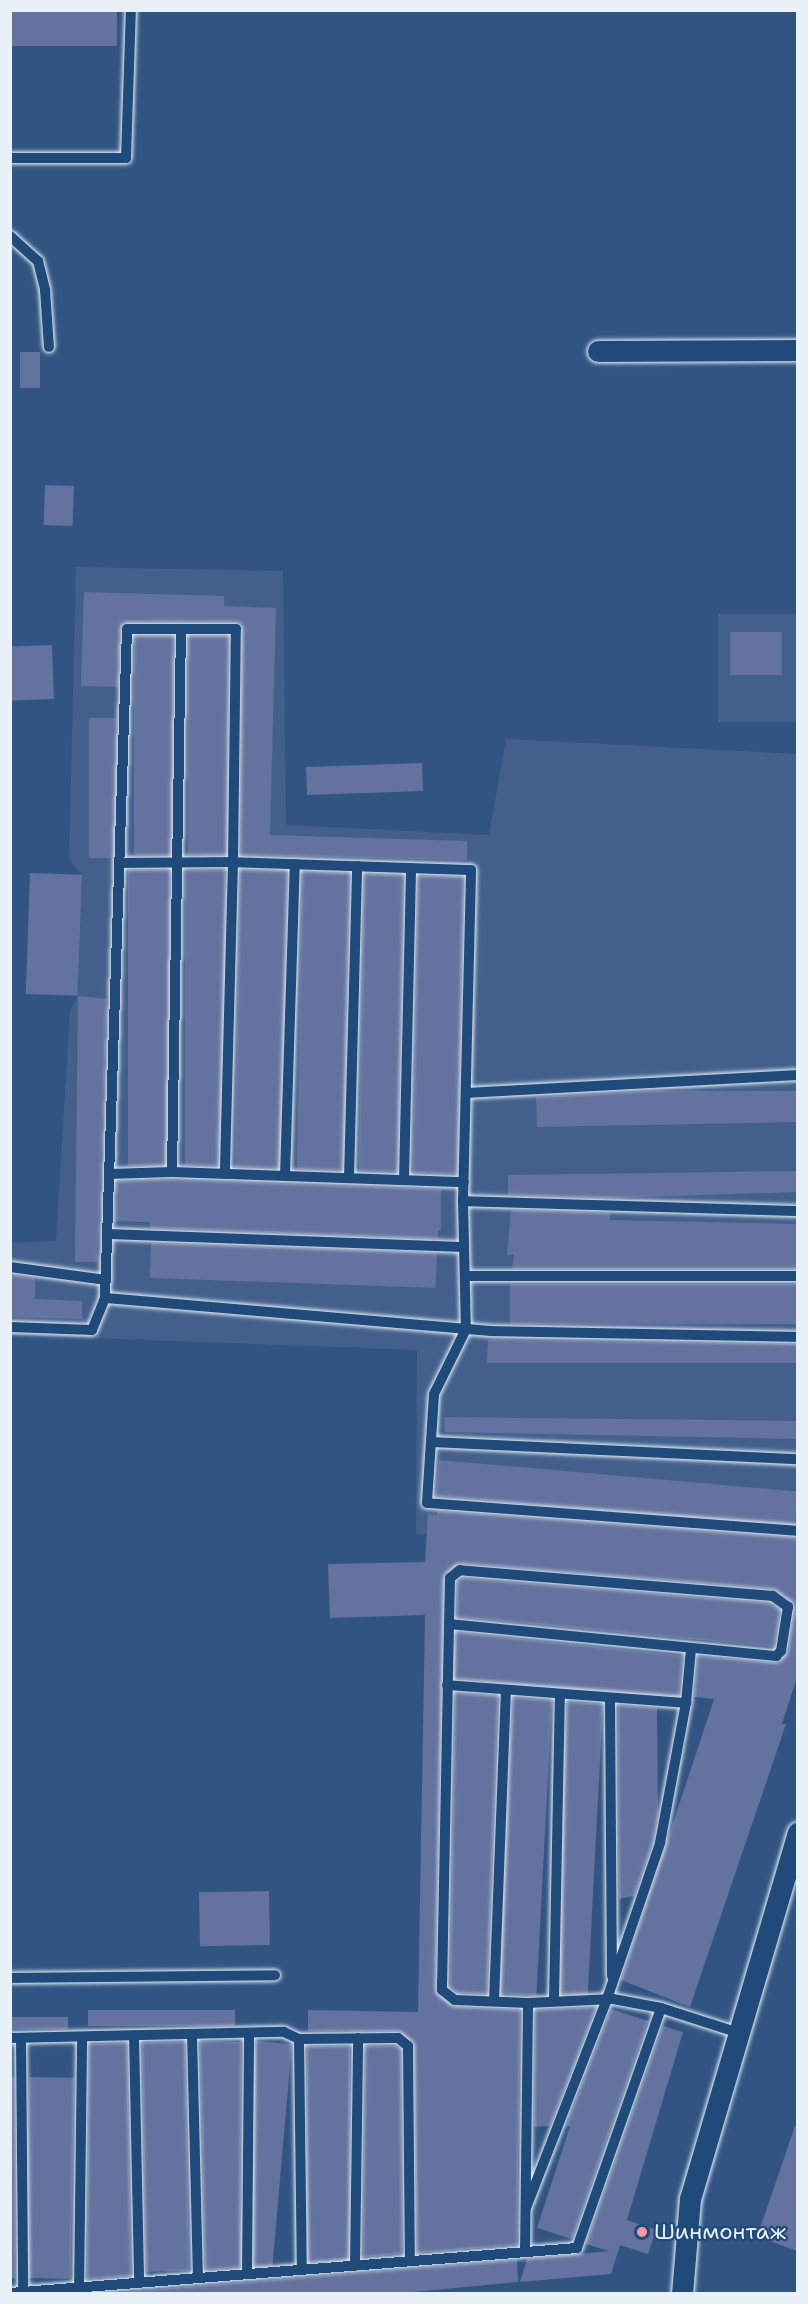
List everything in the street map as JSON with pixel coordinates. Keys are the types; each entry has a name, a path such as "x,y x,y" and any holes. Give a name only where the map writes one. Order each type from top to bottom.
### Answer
{"street":[{"path":"598,351 798,350"},
{"path":"682,2294 690,2199 798,1833"}],"lane":[{"path":"10,158 126,158 131,10"},
{"path":"10,236 38,261 45,290 49,347"},
{"path":"10,1327 92,1330 105,1298 127,629 236,630 225,1174"},
{"path":"172,1172 182,629"},
{"path":"119,863 233,862 471,870 463,1201 466,1329 434,1394 427,1503 798,1531"},
{"path":"285,1176 294,864"},
{"path":"349,1178 357,866"},
{"path":"404,1180 411,868"},
{"path":"466,1093 798,1075"},
{"path":"109,1174 172,1172 464,1182"},
{"path":"463,1201 798,1211"},
{"path":"107,1234 464,1247"},
{"path":"10,1267 106,1280"},
{"path":"465,1276 798,1276"},
{"path":"105,1298 466,1329 798,1337"},
{"path":"431,1442 798,1459"},
{"path":"449,1624 776,1656 781,1651 788,1607 773,1596 460,1570 450,1578 447,1685 442,1990 455,2000 528,2003 607,1999 661,2008 739,2033"},
{"path":"526,2208 612,1986 666,1822 686,1703 690,1649"},
{"path":"447,1685 686,1703"},
{"path":"494,2001 506,1690"},
{"path":"554,2001 560,1694"},
{"path":"610,1698 612,1986"},
{"path":"10,1978 275,1976"},
{"path":"525,2252 528,2003"},
{"path":"10,2293 79,2291 139,2283 577,2248 581,2244 661,2008"},
{"path":"23,2292 16,2038 284,2032 299,2039 398,2038 408,2046 410,2261"},
{"path":"246,2274 249,2033"},
{"path":"192,2035 198,2278"},
{"path":"134,2036 139,2283"},
{"path":"79,2291 82,2038"},
{"path":"355,2266 358,2038"},
{"path":"299,2039 302,2270"}],"shaded area":[{"path":"76,567 283,571 286,825 489,835 506,739 797,754 797,1566 416,1534 417,1350 11,1335 11,1243 56,1241 70,1010 78,996 82,875 69,859"},
{"path":"718,614 797,614 797,722 718,722"}],"building":[{"path":"10,10 117,10 117,46 10,46"},
{"path":"20,352 40,352 40,388 20,388"},
{"path":"45,485 74,486 73,526 44,525"},
{"path":"84,592 224,596 224,606 276,608 270,835 467,841 467,860 241,855 242,625 236,621 124,622 120,629 118,687 81,686"},
{"path":"730,632 782,632 782,675 730,675"},
{"path":"134,636 173,636 173,855 134,855"},
{"path":"188,636 228,636 228,855 188,855"},
{"path":"52,645 54,699 12,700 10,646"},
{"path":"89,718 117,718 117,858 89,858"},
{"path":"422,763 423,791 307,795 306,767"},
{"path":"128,870 170,870 170,1166 128,1166"},
{"path":"185,870 225,870 225,1165 185,1165"},
{"path":"240,870 287,871 282,1168 235,1167"},
{"path":"302,872 349,873 344,1170 297,1169"},
{"path":"30,873 82,875 78,996 26,994"},
{"path":"364,874 403,875 398,1172 359,1171"},
{"path":"418,876 463,877 458,1174 413,1173"},
{"path":"78,996 107,999 97,1262 75,1262"},
{"path":"649,1091 798,1091 798,1122 537,1127 536,1097"},
{"path":"798,1171 798,1192 610,1198 508,1195 508,1175"},
{"path":"172,1180 441,1189 441,1231 438,1231 438,1239 150,1228 150,1222 115,1221 116,1181"},
{"path":"511,1210 610,1213 610,1220 798,1224 798,1269 512,1269 514,1255 507,1255"},
{"path":"151,1243 437,1253 436,1288 150,1278"},
{"path":"10,1275 35,1278 35,1299 82,1301 82,1319 10,1317"},
{"path":"510,1284 798,1284 798,1324 510,1324"},
{"path":"488,1340 797,1344 798,1363 487,1363"},
{"path":"444,1417 798,1421 798,1439 445,1432"},
{"path":"439,1460 798,1491 794,1527 436,1496"},
{"path":"437,1511 798,1538 798,1674 782,1724 786,1724 690,2007 621,1980 714,1699 694,1697 698,1656 779,1663 788,1652 795,1604 774,1589 461,1563 444,1574 435,1990 454,2007 520,2010 517,2245 417,2253 414,2042 398,2031 308,2031 308,2010 418,2012 425,1615 330,1618 328,1564 425,1562 428,1514 437,1515"},
{"path":"462,1578 770,1603 780,1610 774,1647 457,1617 457,1582"},
{"path":"456,1632 683,1656 678,1702 451,1678"},
{"path":"455,1693 498,1696 487,1994 458,1993 450,1986"},
{"path":"513,1698 552,1700 536,1996 498,1994"},
{"path":"567,1702 603,1704 588,1995 552,1994"},
{"path":"618,1705 657,1708 658,1815 653,1841 634,1896 619,1899"},
{"path":"269,1891 270,1945 200,1946 199,1892"},
{"path":"596,2007 550,2126 534,2127 535,2010"},
{"path":"611,2009 648,2021 572,2239 537,2228 570,2126 566,2126"},
{"path":"88,2010 235,2010 235,2026 88,2026"},
{"path":"10,2017 68,2017 68,2029 10,2029"},
{"path":"663,2026 683,2032 627,2220 656,2230 648,2254 620,2245 611,2274 520,2282 527,2259 609,2251 586,2244"},
{"path":"200,2041 241,2042 240,2267 205,2270"},
{"path":"256,2041 292,2044 272,2268 236,2265"},
{"path":"185,2042 189,2271 146,2272 142,2043"},
{"path":"127,2043 131,2276 87,2279 89,2044"},
{"path":"307,2046 350,2046 350,2262 307,2262"},
{"path":"365,2046 395,2046 401,2050 402,2254 363,2257"},
{"path":"10,2076 14,2077 15,2278 10,2279"},
{"path":"29,2077 74,2078 70,2279 25,2278"},
{"path":"795,2126 798,2126 798,2251 757,2237"},
{"path":"517,2260 518,2282 393,2294 98,2294"}],"place":[{"name":"Шинмонтаж","path":"642,2232"}]}
